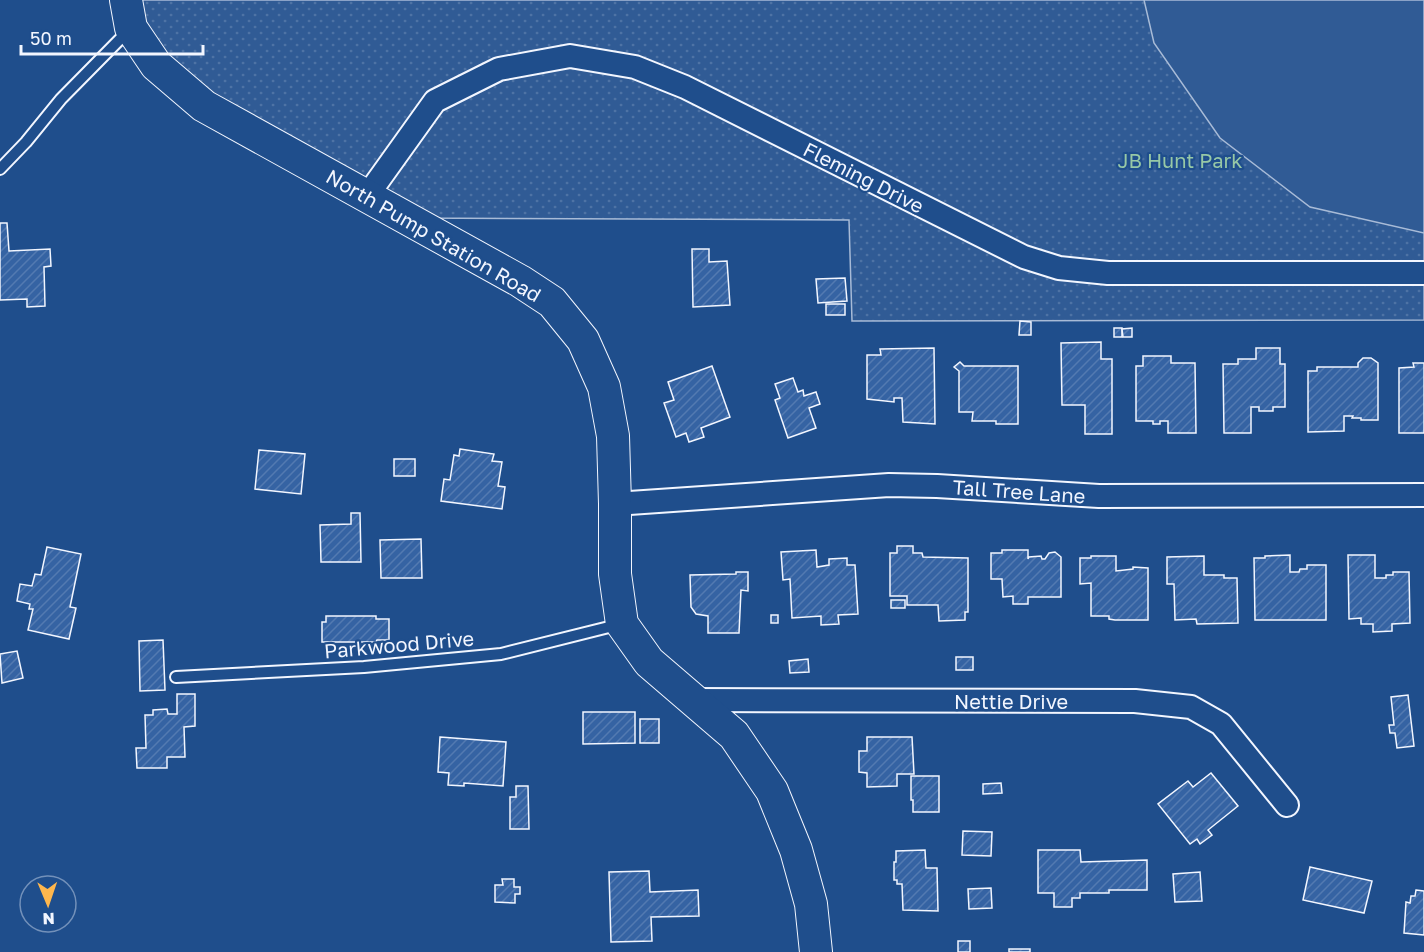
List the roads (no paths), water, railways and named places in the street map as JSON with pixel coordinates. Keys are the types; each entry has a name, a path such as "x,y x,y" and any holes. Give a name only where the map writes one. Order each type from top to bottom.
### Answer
{"street":[{"name":"North Pump Station Road","path":"129,14 156,65 204,106 520,281 552,302 583,340 604,387 613,436 615,574 622,624 649,662 734,735 772,791 796,850 811,904 816,952"},
{"name":"Fleming Drive","path":"367,196 435,101 499,69 570,56 635,67 686,87 1024,256 1059,268 1108,273 1424,273"},
{"name":"Tall Tree Lane","path":"615,504 889,485 1099,496 1424,495"},
{"name":"Nettie Drive","path":"693,700 1135,701 1191,707 1221,724 1287,805"}],"lane":[{"path":"0,169 62,99 129,14"},
{"name":"Parkwood Drive","path":"176,677 364,667 501,654 622,624"}],"park label":[{"name":"JB Hunt Park","path":"1180,160"}]}
